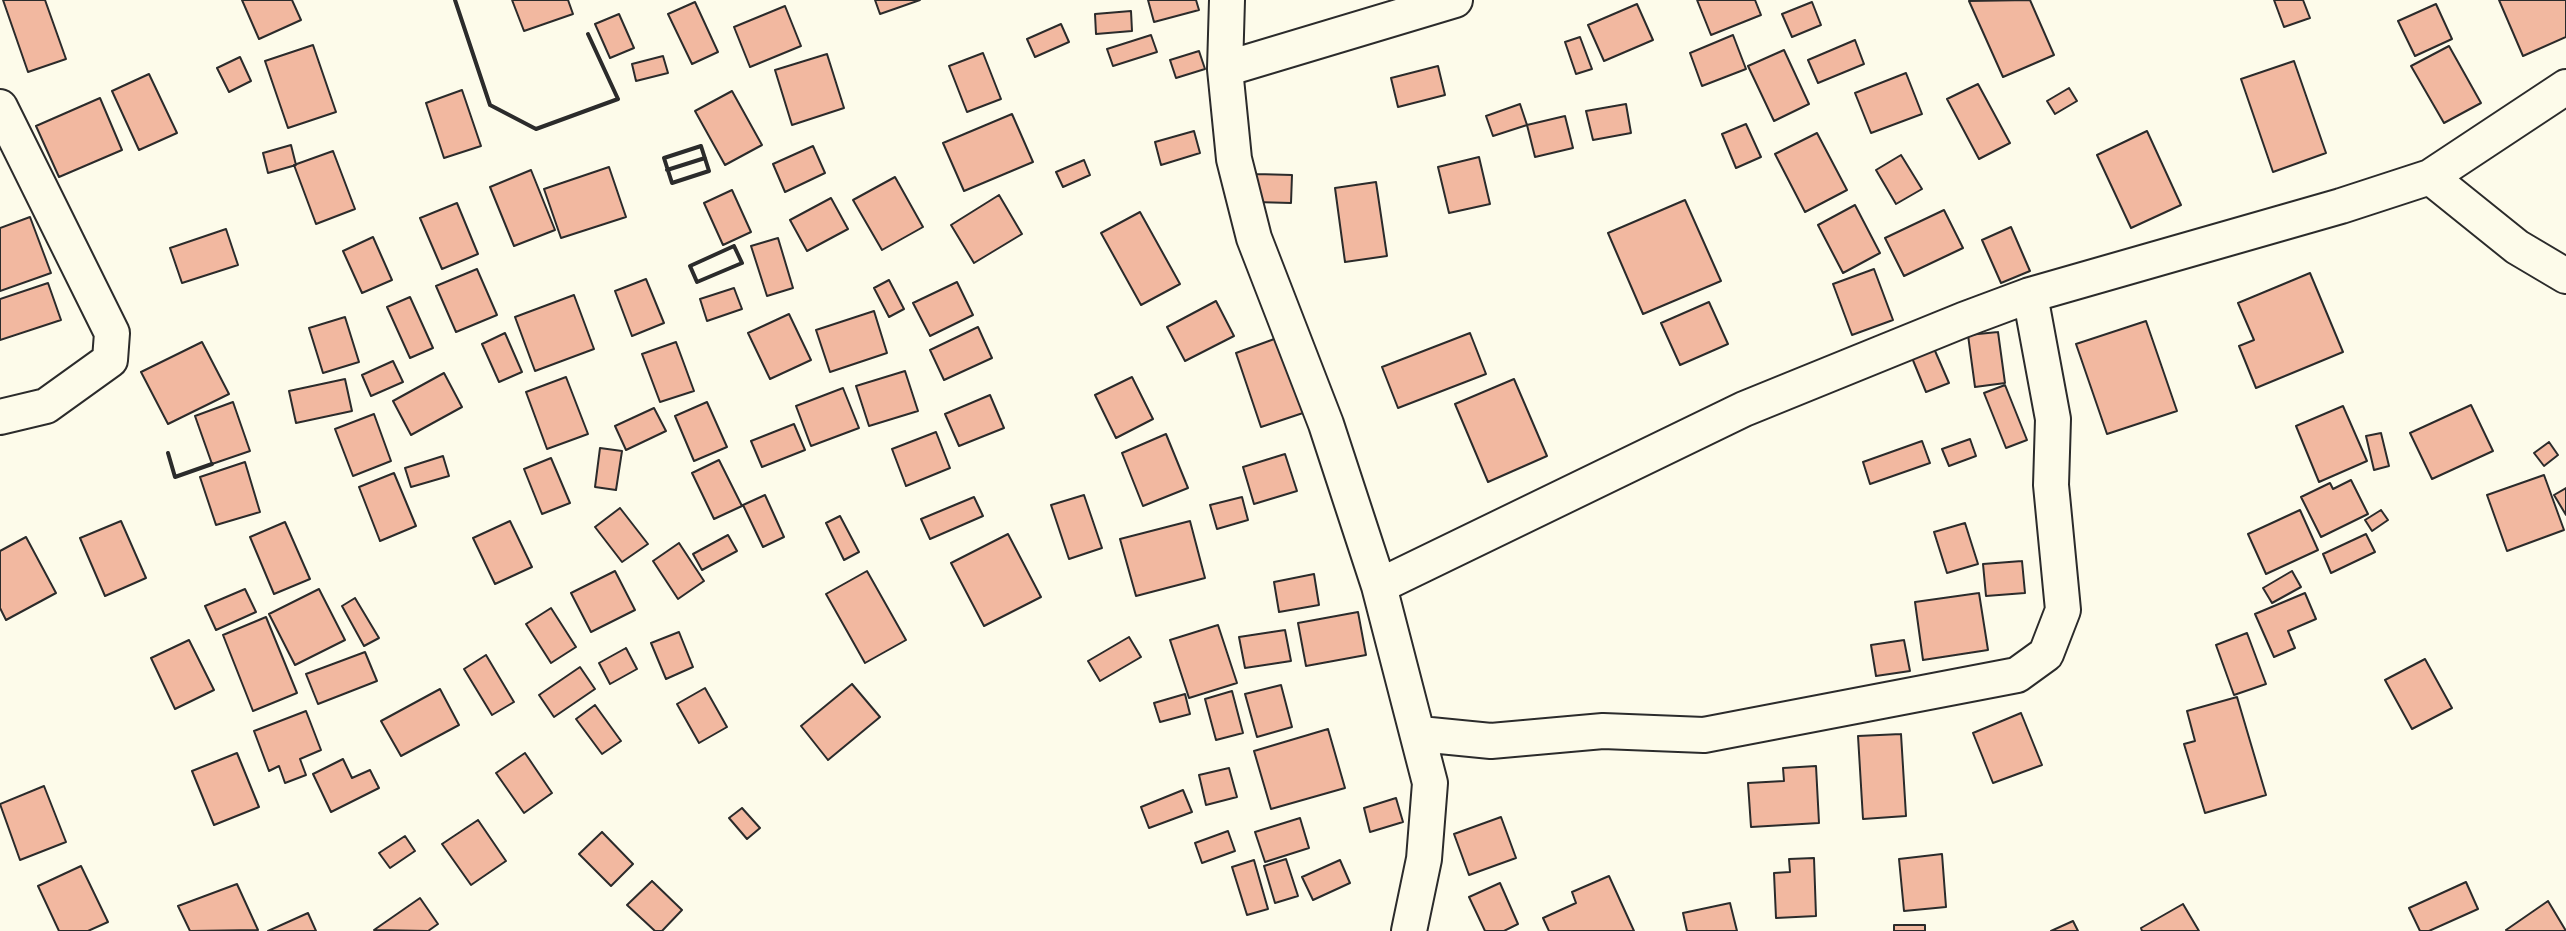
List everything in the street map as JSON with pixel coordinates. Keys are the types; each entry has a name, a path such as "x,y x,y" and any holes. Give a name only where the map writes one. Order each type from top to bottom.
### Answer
{"street":[{"path":"1227,0 1225,69 1234,159 1254,238 1326,424 1379,586 1420,734 1430,783 1424,859 1409,931"},
{"path":"1225,69 1455,0"},
{"path":"1379,586 1744,409 2030,295 2341,206 2430,177 2566,87"},
{"path":"0,107 112,333 110,360 46,406 0,417"},
{"path":"2430,177 2517,247 2566,276"},
{"path":"1420,734 1491,741 1603,731 1704,735 2017,675 2046,654 2063,610 2051,485 2053,419 2030,295"}],"building":[{"path":"3,0 45,0 66,59 28,72"},
{"path":"242,0 292,0 301,20 259,39"},
{"path":"512,0 568,0 573,14 524,31"},
{"path":"875,0 920,0 880,14"},
{"path":"1148,0 1196,0 1199,10 1154,22"},
{"path":"1697,0 1755,0 1761,15 1711,35"},
{"path":"2030,0 2054,55 2003,77 1969,1"},
{"path":"2274,0 2303,0 2310,18 2284,27"},
{"path":"2499,0 2566,0 2566,37 2523,56"},
{"path":"695,2 718,52 692,64 668,14"},
{"path":"1812,2 1821,25 1792,37 1782,14"},
{"path":"1637,4 1653,40 1604,61 1588,25"},
{"path":"2436,4 2452,39 2415,56 2398,21"},
{"path":"785,6 801,46 750,67 734,27"},
{"path":"1131,11 1132,31 1096,34 1095,14"},
{"path":"619,14 634,48 610,58 595,24"},
{"path":"1061,24 1069,42 1035,57 1027,39"},
{"path":"1151,35 1157,52 1113,66 1107,49"},
{"path":"1733,35 1746,69 1702,86 1690,53"},
{"path":"1580,37 1592,69 1576,74 1565,42"},
{"path":"1855,40 1864,64 1818,83 1808,60"},
{"path":"313,45 336,112 288,128 265,61"},
{"path":"2449,46 2481,103 2444,123 2411,66"},
{"path":"1784,50 1809,104 1774,121 1748,66"},
{"path":"1199,51 1205,69 1176,78 1170,60"},
{"path":"983,53 1001,99 967,112 949,66"},
{"path":"827,54 844,108 792,125 775,70"},
{"path":"663,56 668,73 636,81 632,64"},
{"path":"240,57 251,81 229,92 217,68"},
{"path":"2294,61 2326,153 2273,172 2241,79"},
{"path":"1438,66 1445,95 1398,107 1391,78"},
{"path":"1906,73 1922,114 1871,133 1855,93"},
{"path":"149,74 177,133 139,150 112,91"},
{"path":"1978,84 2010,143 1979,159 1947,99"},
{"path":"2069,88 2077,101 2055,114 2047,101"},
{"path":"462,90 481,146 444,158 426,103"},
{"path":"732,91 762,145 725,165 695,111"},
{"path":"100,98 122,150 59,177 36,126"},
{"path":"1520,104 1527,125 1493,136 1486,116"},
{"path":"1626,104 1631,133 1593,140 1586,111"},
{"path":"1012,114 1033,162 964,191 943,143"},
{"path":"1565,116 1573,148 1535,157 1527,125"},
{"path":"1746,124 1761,157 1736,168 1722,134"},
{"path":"1194,131 1200,153 1161,165 1155,142"},
{"path":"2147,131 2181,205 2131,228 2097,155"},
{"path":"1817,133 1847,190 1805,212 1775,154"},
{"path":"291,145 296,165 268,173 263,153"},
{"path":"813,146 825,173 785,192 773,164"},
{"path":"333,151 355,209 316,224 294,165"},
{"path":"1901,155 1922,189 1896,204 1876,170"},
{"path":"1479,157 1490,204 1449,213 1438,167"},
{"path":"1084,160 1090,175 1063,187 1056,172"},
{"path":"609,167 626,217 561,238 544,189"},
{"path":"531,170 555,230 514,246 490,187"},
{"path":"1256,174 1292,175 1291,203 1255,202"},
{"path":"895,177 923,227 882,250 853,200"},
{"path":"1376,182 1387,256 1345,262 1335,188"},
{"path":"732,190 751,232 723,245 704,203"},
{"path":"999,195 1022,234 974,263 951,225"},
{"path":"831,198 848,229 807,251 790,220"},
{"path":"1685,200 1721,281 1643,314 1608,233"},
{"path":"457,203 478,254 442,269 420,218"},
{"path":"1855,205 1880,253 1843,273 1818,225"},
{"path":"1944,210 1963,248 1904,276 1885,238"},
{"path":"1140,212 1180,284 1141,305 1101,233"},
{"path":"30,217 51,273 0,291 0,228"},
{"path":"2011,227 2030,271 2001,283 1982,240"},
{"path":"226,229 238,265 182,283 170,248"},
{"path":"373,237 392,280 362,293 343,251"},
{"path":"778,238 793,288 767,296 751,246"},
{"path":"477,269 497,315 456,332 436,286"},
{"path":"1874,269 1893,320 1852,335 1833,284"},
{"path":"2310,273 2343,352 2256,388 2239,346 2254,340 2238,303"},
{"path":"646,279 664,323 632,336 615,291"},
{"path":"889,280 904,309 889,317 874,288"},
{"path":"957,282 973,315 930,336 913,303"},
{"path":"48,283 61,320 0,340 0,299"},
{"path":"734,288 742,309 707,321 700,299"},
{"path":"574,295 594,349 535,371 515,317"},
{"path":"410,297 433,348 410,358 387,307"},
{"path":"1216,301 1234,336 1185,361 1167,327"},
{"path":"1709,302 1728,344 1680,365 1661,323"},
{"path":"874,311 887,353 830,372 816,330"},
{"path":"789,314 811,360 770,379 748,333"},
{"path":"345,317 359,362 323,373 309,328"},
{"path":"2146,321 2177,411 2107,434 2076,344"},
{"path":"978,327 992,358 944,380 930,350"},
{"path":"1998,332 2005,383 1975,387 1968,335"},
{"path":"505,333 522,372 499,382 482,344"},
{"path":"1470,333 1486,374 1398,408 1382,367"},
{"path":"1277,338 1303,413 1261,427 1236,353"},
{"path":"202,342 229,394 168,424 141,372"},
{"path":"676,342 694,391 660,402 642,354"},
{"path":"1932,344 1949,383 1926,392 1910,353"},
{"path":"393,361 403,382 371,396 362,375"},
{"path":"905,371 918,411 869,426 856,386"},
{"path":"444,373 462,407 411,435 393,401"},
{"path":"566,377 588,434 547,449 526,392"},
{"path":"1132,377 1153,419 1116,438 1095,395"},
{"path":"345,379 352,411 296,423 289,391"},
{"path":"1514,379 1547,456 1488,482 1455,404"},
{"path":"2005,385 2027,440 2006,448 1984,393"},
{"path":"843,388 859,428 811,446 796,406"},
{"path":"990,395 1004,428 959,446 945,414"},
{"path":"233,402 250,451 212,464 195,416"},
{"path":"707,402 727,447 694,461 675,416"},
{"path":"2471,405 2493,451 2432,479 2410,433"},
{"path":"2343,406 2367,461 2319,482 2296,426"},
{"path":"654,408 666,431 626,450 615,426"},
{"path":"374,414 391,461 353,476 335,429"},
{"path":"794,424 805,450 762,467 751,441"},
{"path":"936,432 950,468 906,486 892,449"},
{"path":"2381,433 2389,466 2374,470 2366,436"},
{"path":"1166,434 1188,488 1143,506 1122,453"},
{"path":"1970,439 1976,456 1949,466 1942,449"},
{"path":"1922,441 1930,463 1870,484 1863,462"},
{"path":"2549,442 2558,455 2544,466 2534,453"},
{"path":"600,448 622,451 616,490 595,487"},
{"path":"1285,454 1297,491 1254,504 1243,467"},
{"path":"443,456 449,476 411,487 405,468"},
{"path":"551,458 570,503 542,514 524,469"},
{"path":"719,460 742,506 714,519 692,473"},
{"path":"245,462 260,512 216,525 200,477"},
{"path":"394,473 416,526 380,541 359,487"},
{"path":"2544,475 2564,530 2507,551 2487,495"},
{"path":"2351,480 2368,514 2321,537 2301,497 2330,483 2333,489"},
{"path":"2566,488 2566,515 2554,495"},
{"path":"765,495 784,537 763,547 743,505"},
{"path":"1084,495 1102,548 1069,559 1051,505"},
{"path":"974,497 983,516 930,539 921,519"},
{"path":"1242,497 1248,520 1217,529 1210,505"},
{"path":"620,508 648,544 622,562 595,527"},
{"path":"2300,510 2318,550 2266,574 2248,534"},
{"path":"2381,510 2388,520 2372,531 2365,520"},
{"path":"840,516 859,552 844,560 826,523"},
{"path":"121,521 146,578 105,596 80,538"},
{"path":"510,521 532,567 495,584 473,538"},
{"path":"1190,521 1205,578 1136,596 1120,539"},
{"path":"285,522 310,579 274,594 250,537"},
{"path":"1965,523 1978,564 1947,573 1934,532"},
{"path":"1008,534 1041,597 984,626 951,563"},
{"path":"2366,534 2375,552 2331,573 2323,554"},
{"path":"728,535 737,551 702,570 693,554"},
{"path":"26,537 56,593 6,620 0,608 0,551"},
{"path":"679,543 704,581 678,599 653,561"},
{"path":"2022,561 2025,593 1986,596 1983,564"},
{"path":"615,571 635,610 591,632 571,593"},
{"path":"867,571 906,640 865,663 826,594"},
{"path":"2292,571 2301,587 2272,603 2263,588"},
{"path":"1314,574 1319,605 1279,612 1274,582"},
{"path":"245,589 256,612 216,630 205,606"},
{"path":"319,589 345,640 295,665 269,614"},
{"path":"1979,593 1988,650 1923,660 1915,602"},
{"path":"2305,593 2316,619 2288,631 2295,648 2274,657 2255,614"},
{"path":"355,598 379,638 364,646 342,606"},
{"path":"551,608 576,647 551,663 526,624"},
{"path":"1358,612 1366,655 1306,666 1298,623"},
{"path":"266,617 297,693 253,711 223,635"},
{"path":"1218,625 1237,683 1189,698 1170,640"},
{"path":"1285,630 1291,661 1245,668 1239,637"},
{"path":"679,632 693,667 666,679 651,643"},
{"path":"2247,633 2266,684 2234,695 2216,645"},
{"path":"1129,637 1141,657 1100,681 1088,661"},
{"path":"189,640 214,690 175,709 151,658"},
{"path":"1904,640 1910,671 1876,676 1871,645"},
{"path":"626,648 637,669 610,684 599,663"},
{"path":"365,652 377,681 318,704 306,674"},
{"path":"486,655 514,702 492,715 464,669"},
{"path":"2425,659 2452,708 2412,729 2385,680"},
{"path":"580,667 595,689 554,717 539,695"},
{"path":"852,684 880,717 828,760 801,726"},
{"path":"1281,685 1292,727 1257,737 1245,694"},
{"path":"705,688 727,727 699,743 677,704"},
{"path":"440,689 459,725 401,756 381,721"},
{"path":"1232,691 1243,733 1216,740 1205,699"},
{"path":"1185,694 1190,714 1160,722 1154,703"},
{"path":"2237,697 2266,795 2205,813 2184,744 2195,741 2187,711"},
{"path":"595,705 621,741 602,754 576,719"},
{"path":"306,711 321,750 300,759 306,775 285,783 279,766 269,771 254,731"},
{"path":"2021,713 2042,765 1993,783 1973,733"},
{"path":"1328,729 1345,788 1271,809 1254,751"},
{"path":"1901,734 1906,816 1863,819 1858,736"},
{"path":"237,753 259,807 214,825 192,771"},
{"path":"525,753 552,793 524,813 496,773"},
{"path":"343,759 352,778 370,770 379,788 331,812 313,774"},
{"path":"1816,766 1819,823 1751,827 1748,783 1784,781 1783,768"},
{"path":"1229,768 1237,797 1206,805 1199,775"},
{"path":"44,786 66,842 20,860 0,804"},
{"path":"1183,790 1192,812 1149,828 1141,807"},
{"path":"1396,798 1403,822 1370,832 1364,808"},
{"path":"742,808 760,828 747,839 729,818"},
{"path":"1501,817 1516,858 1469,875 1454,834"},
{"path":"1300,818 1309,848 1265,862 1255,832"},
{"path":"478,820 506,861 471,885 442,844"},
{"path":"1228,831 1235,851 1202,863 1195,843"},
{"path":"602,832 633,864 611,886 579,854"},
{"path":"405,836 415,851 390,868 379,853"},
{"path":"1942,854 1946,907 1904,911 1899,859"},
{"path":"1814,858 1816,916 1776,918 1774,873 1790,872 1789,859"},
{"path":"1286,859 1298,896 1275,903 1264,866"},
{"path":"1254,860 1268,909 1247,915 1232,867"},
{"path":"1340,860 1350,883 1313,900 1302,877"},
{"path":"81,866 108,922 88,931 59,931 38,886"},
{"path":"1609,876 1634,931 1549,931 1543,918 1576,903 1572,892"},
{"path":"652,881 682,910 662,931 655,931 627,905"},
{"path":"2466,882 2478,909 2429,931 2420,931 2409,908"},
{"path":"1500,883 1518,924 1504,931 1485,931 1469,897"},
{"path":"237,884 258,930 190,931 178,906"},
{"path":"420,898 438,924 428,931 374,930"},
{"path":"2548,901 2566,931 2506,930"},
{"path":"1730,903 1737,931 1687,931 1683,913"},
{"path":"2183,904 2199,931 2142,931 2141,928"},
{"path":"308,913 316,931 268,931"},
{"path":"2073,921 2078,931 2051,931"},
{"path":"1894,925 1925,925 1925,931 1894,931"}],"wall":[{"path":"455,0 490,105 536,129 618,99 588,34"},
{"path":"701,146 709,171 672,183 664,158 701,146"},
{"path":"667,170 705,158"},
{"path":"734,246 742,263 697,282 690,266 734,246"},
{"path":"168,453 175,477 212,464"}]}
